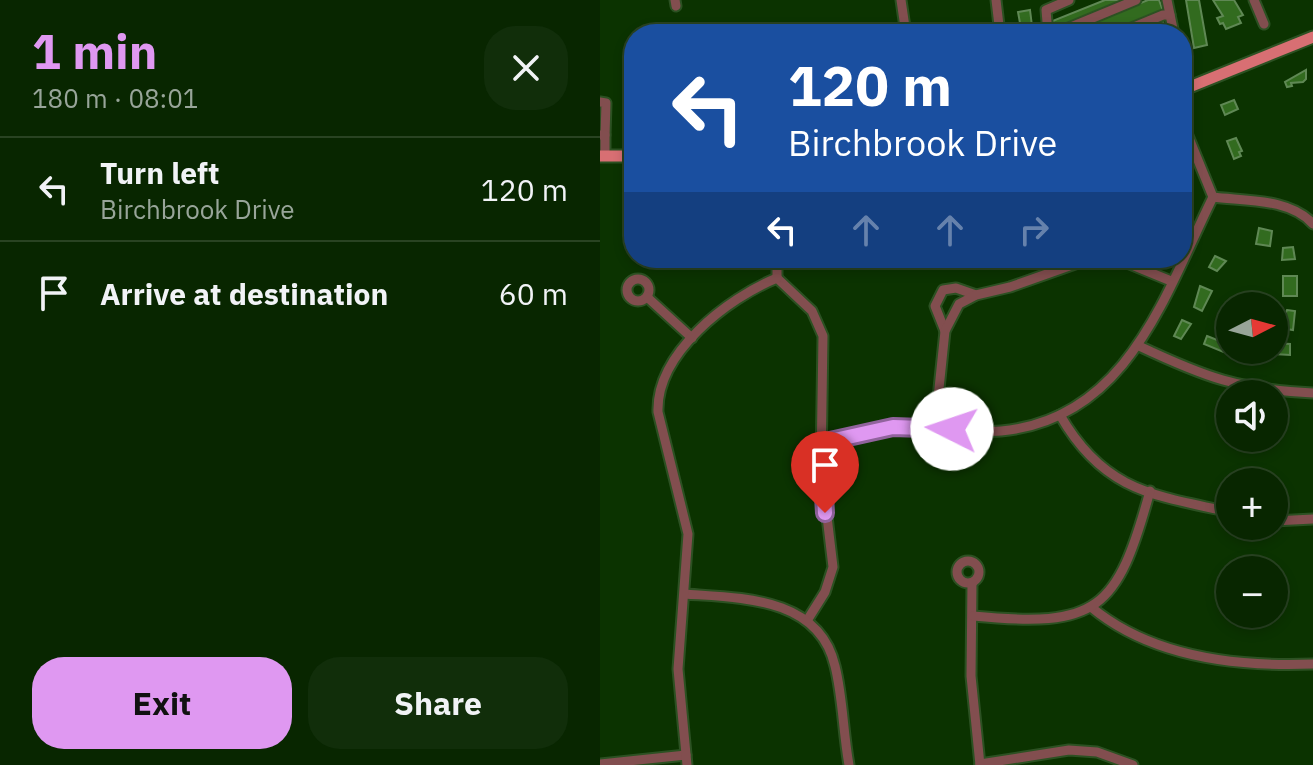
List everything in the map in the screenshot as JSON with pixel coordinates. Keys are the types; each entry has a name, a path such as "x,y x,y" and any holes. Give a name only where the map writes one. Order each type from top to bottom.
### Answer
{"main road":[{"path":"1192,86 1313,37"},
{"path":"603,156 624,156"}],"street":[{"path":"901,0 905,24"},
{"path":"996,0 999,24"},
{"path":"1049,24 1046,10 1069,0"},
{"path":"1076,24 1136,0"},
{"path":"1167,0 1172,24"},
{"path":"1254,0 1264,24"},
{"path":"1141,24 1170,15"},
{"path":"600,102 606,103 603,156"},
{"path":"1192,146 1213,197 1192,239"},
{"path":"1213,197 1283,206 1303,214 1313,224"},
{"path":"777,268 777,278 812,311 823,336 821,443 825,513 833,567 825,592 808,619"},
{"path":"935,427 945,331 954,309 976,295 1064,268"},
{"path":"1139,268 1171,281"},
{"path":"821,443 893,427 1000,431 1036,424 1060,415 1115,376 1139,346 1178,268"},
{"path":"600,764 686,760 678,669 687,523 663,434 658,403 664,379 692,338 731,301 777,278"},
{"path":"945,331 935,306 943,290 956,288 976,295"},
{"path":"647,297 692,338"},
{"path":"1139,346 1197,374 1224,383 1264,390 1313,393"},
{"path":"1060,415 1077,442 1099,467 1150,491 1216,508"},
{"path":"973,616 1048,621 1069,617 1091,607 1125,568 1150,491"},
{"path":"1288,520 1313,519"},
{"path":"972,583 971,676 980,764 1069,750 1097,752 1133,765"},
{"path":"685,594 773,604 808,619 819,631 835,661 849,765"},
{"path":"1091,607 1124,630 1176,650 1236,661 1313,664"}],"building":[{"path":"1105,0 1126,0 1068,24 1050,22"},
{"path":"1148,0 1159,0 1163,11 1132,24 1089,24"},
{"path":"1186,0 1199,0 1207,45 1194,48"},
{"path":"1213,0 1234,0 1243,15 1238,17 1241,23 1226,29 1217,18 1223,16"},
{"path":"1030,10 1032,24 1020,24 1018,12"},
{"path":"1306,70 1303,82 1291,83 1292,86 1287,87 1285,82"},
{"path":"1234,100 1238,109 1225,115 1221,105"},
{"path":"1236,138 1242,151 1239,152 1241,156 1234,159 1227,141"},
{"path":"1259,228 1272,231 1270,246 1256,244"},
{"path":"1293,247 1295,259 1282,260 1283,248"},
{"path":"1215,256 1226,261 1217,271 1209,267"},
{"path":"1283,276 1297,276 1297,296 1288,296 1288,292 1283,292"},
{"path":"1200,286 1212,291 1202,311 1194,307"},
{"path":"1288,310 1295,311 1293,330 1288,329"},
{"path":"1182,320 1191,324 1181,339 1174,336"},
{"path":"1207,336 1216,340 1216,349 1204,344"}],"route":[{"path":"825,513 821,443 893,427 952,429"}]}
